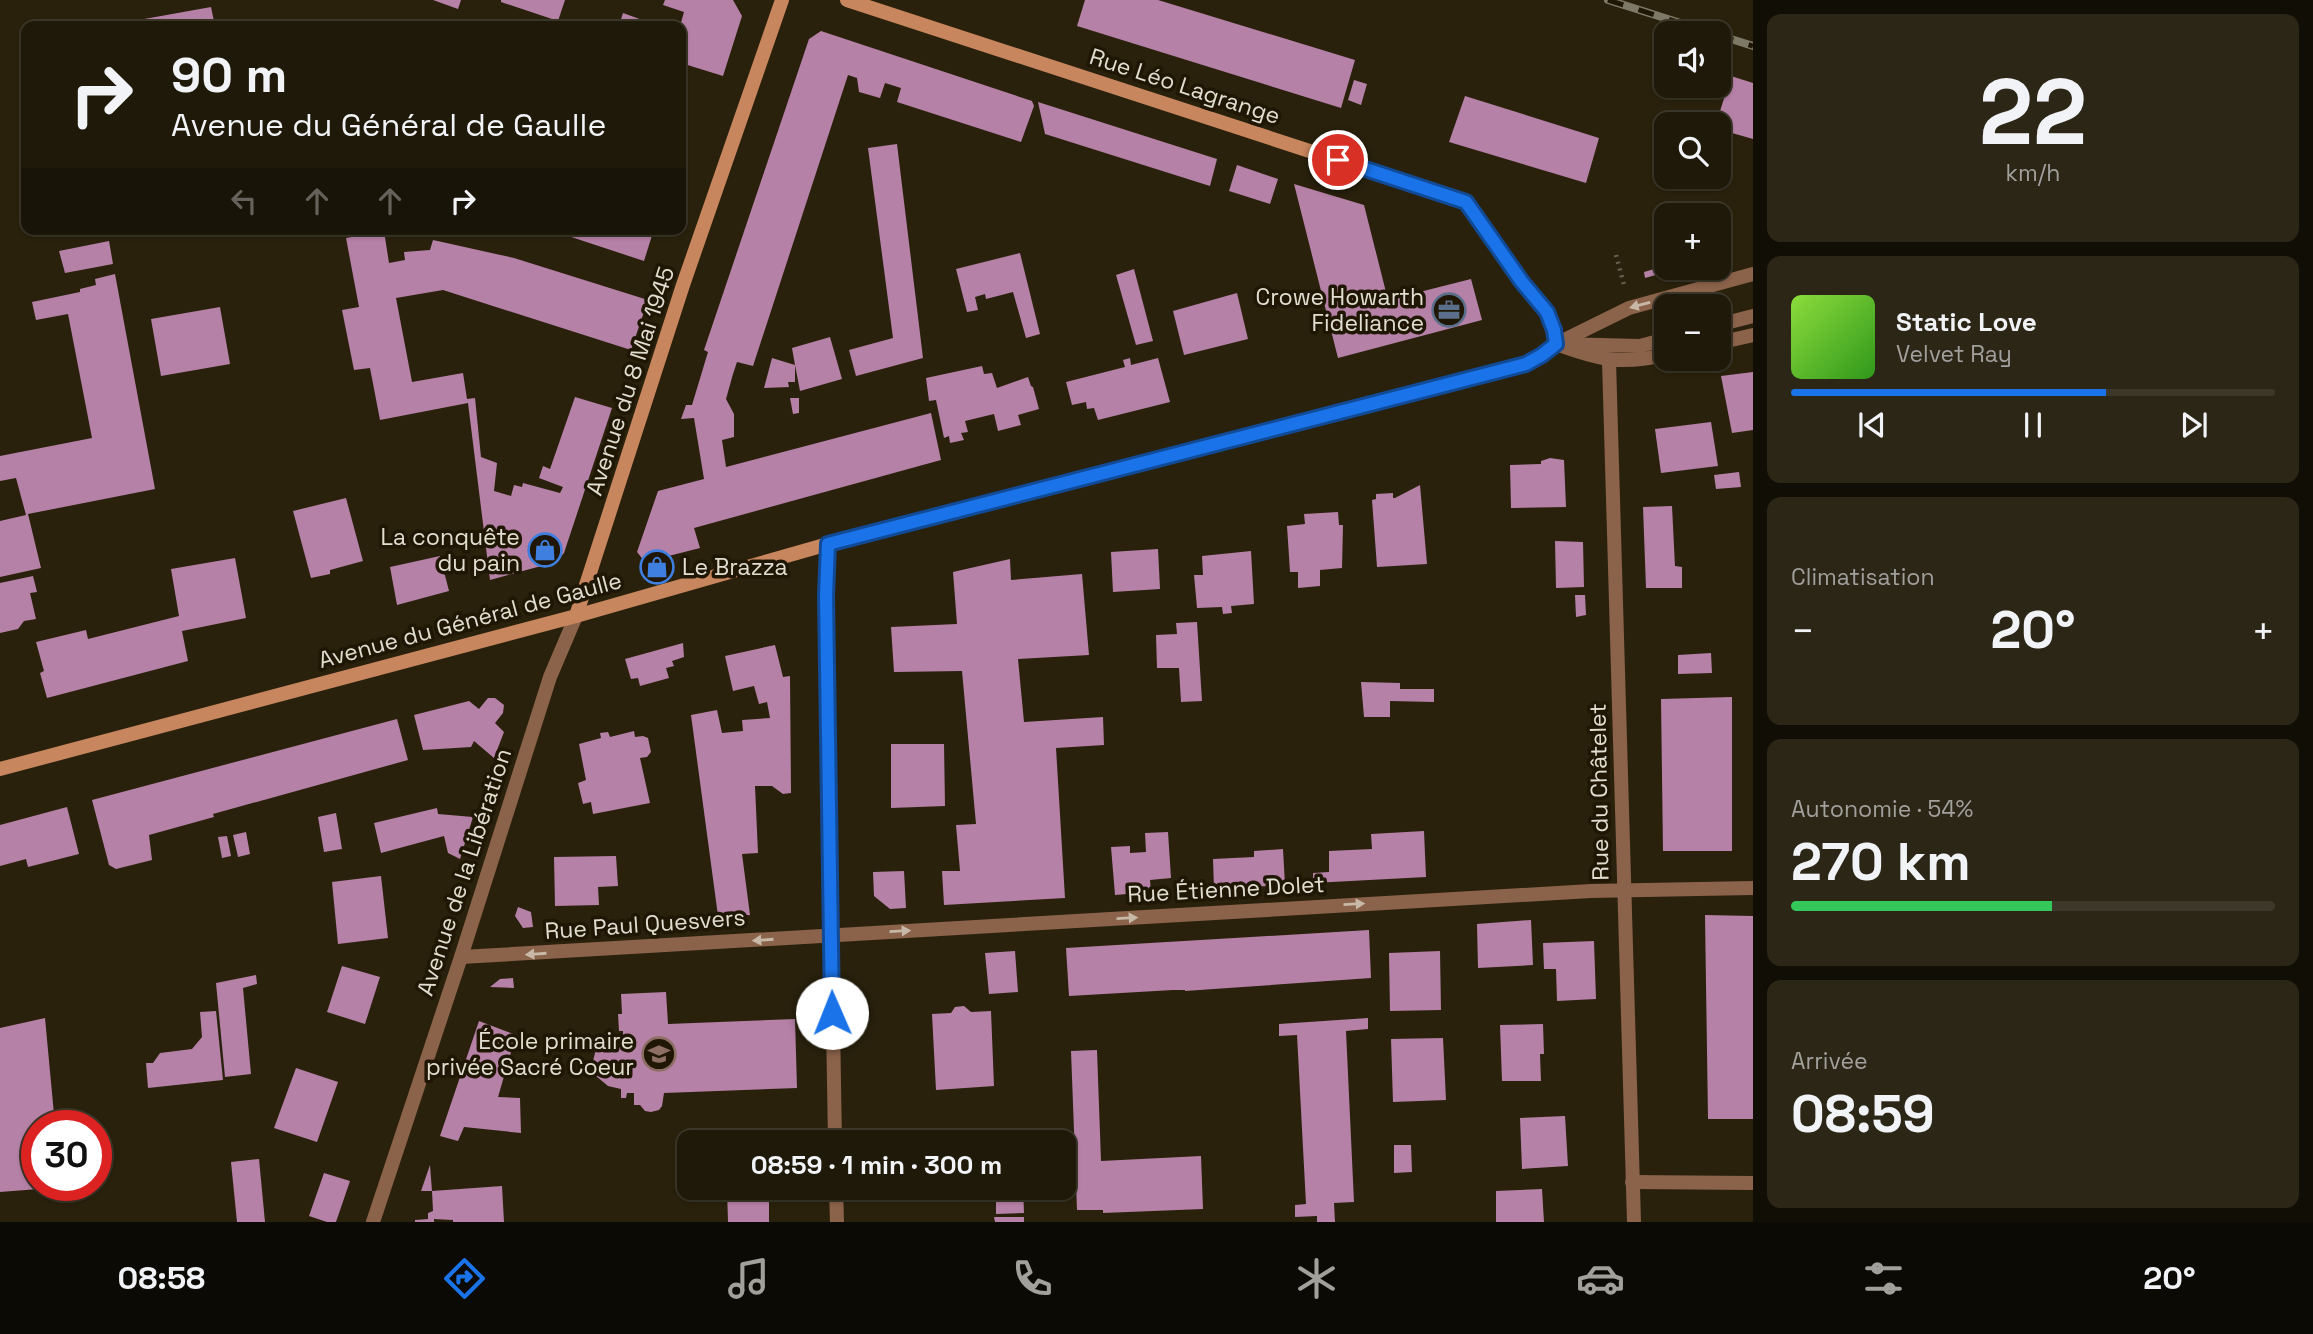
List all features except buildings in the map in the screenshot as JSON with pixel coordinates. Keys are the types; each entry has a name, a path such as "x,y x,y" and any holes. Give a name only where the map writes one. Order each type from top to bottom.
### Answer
{"main road":[{"name":"Avenue du 8 Mai 1945","path":"576,617 683,285 782,0"},
{"name":"Rue Léo Lagrange","path":"847,0 1466,202 1522,282 1547,312 1556,344"},
{"name":"Avenue du Général de Gaulle","path":"0,769 576,617 828,544 1526,364 1556,344"}],"street":[{"path":"1556,344 1629,308 1753,274"},
{"path":"1731,322 1753,316"},
{"path":"1731,340 1753,335"},
{"path":"1556,344 1640,346 1654,342"},
{"path":"1556,344 1609,361 1654,358"},
{"name":"Rue du Châtelet","path":"1609,361 1634,1222"},
{"path":"828,544 826,596 835,1130"},
{"name":"Avenue de la Libération","path":"373,1222 550,677 576,617"},
{"name":"Rue Étienne Dolet","path":"831,935 1624,890 1753,888"},
{"name":"Rue Paul Quesvers","path":"461,957 831,935"},
{"path":"1632,1182 1753,1183"},
{"path":"836,1200 836,1222"}],"path":[{"path":"1616,255 1625,289"}],"railway":[{"path":"1608,0 1674,21"},
{"path":"1731,39 1753,46"}],"place":[{"name":"Crowe Howarth Fideliance","path":"1449,310"},
{"name":"La conquête du pain","path":"545,550"},
{"name":"Le Brazza","path":"657,567"},
{"name":"École primaire privée Sacré Coeur","path":"659,1054"}],"route":[{"path":"832,1013 826,596 828,544 1526,364 1556,344 1547,312 1522,282 1466,202 1338,160"}]}
